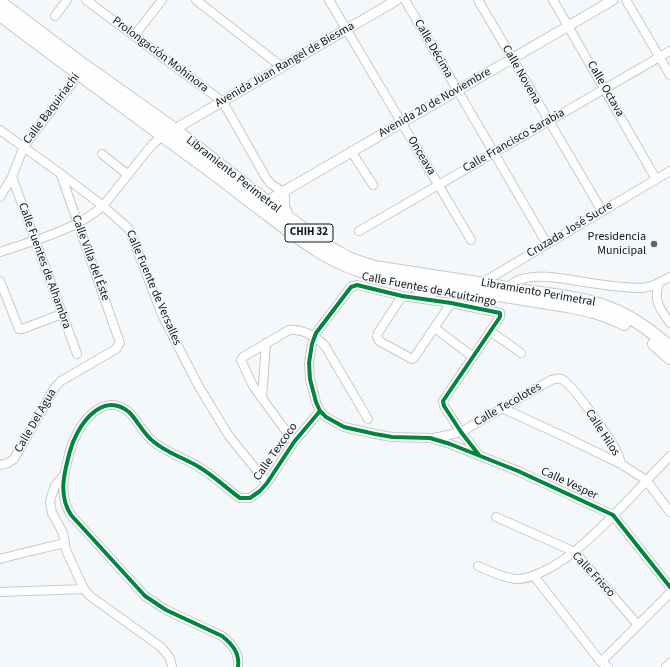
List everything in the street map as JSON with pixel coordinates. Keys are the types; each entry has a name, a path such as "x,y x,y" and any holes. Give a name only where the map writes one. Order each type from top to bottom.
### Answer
{"main road":[{"name":"Libramiento Perimetral","path":"0,2 82,70"},
{"name":"Libramiento Perimetral","path":"0,15 82,70 169,132 262,204 320,253 337,262 361,272 470,291 504,292 582,300 612,309 644,326 670,347"},
{"path":"283,192 283,207 288,218"},
{"name":"Libramiento Perimetral","path":"262,204 288,218 328,247 360,263 382,268 481,283 504,292 609,317 647,338 670,358"}],"street":[{"path":"55,16 67,0"},
{"name":"Prolongación Mohinora","path":"86,0 223,102 266,178 271,184 283,192"},
{"path":"134,36 162,0"},
{"path":"196,0 282,67"},
{"name":"Onceava","path":"329,0 471,240"},
{"name":"Avenida Juan Rangel de Biesma","path":"169,132 397,0"},
{"name":"Calle Décima","path":"405,0 547,244"},
{"name":"Calle Novena","path":"478,0 602,211"},
{"name":"Calle Octava","path":"553,0 656,179"},
{"name":"Avenida 20 de Noviembre","path":"262,204 613,0"},
{"path":"626,0 670,75"},
{"name":"Calle Francisco Sarabia","path":"359,231 670,51"},
{"name":"Calle Baquiriachi","path":"0,196 12,177 24,146 82,70"},
{"name":"Calle Fuente de Versalles","path":"0,130 24,146 103,206 129,229 163,316 198,385 229,436 267,483"},
{"path":"0,252 78,223 95,213 103,206 153,144 169,132"},
{"path":"351,152 372,185"},
{"path":"102,154 128,175"},
{"name":"Cruzada José Sucre","path":"470,291 481,283 670,171"},
{"name":"Calle Villa del Éste","path":"60,174 120,343"},
{"name":"Calle Fuentes de Alhambra","path":"12,177 77,354"},
{"path":"407,281 422,293 452,301 480,303 491,302 519,280 537,277 634,288 647,288 670,278"},
{"path":"0,281 17,328 20,330 62,314"},
{"path":"660,283 656,296 657,300 670,322"},
{"name":"Calle Fuentes de Acuitzingo","path":"314,337 349,288 353,286 402,296 452,301 498,312 500,317 490,331"},
{"path":"402,296 378,333 377,337 379,341 413,359 452,301"},
{"path":"435,328 473,357"},
{"path":"294,442 254,386 241,360 243,357 289,330 297,330 320,340 368,419"},
{"path":"479,455 460,432 444,406 443,401 490,331 522,353"},
{"path":"314,337 309,363 310,379 313,394 320,411 326,417 344,426 392,437 430,438"},
{"name":"Calle Del Agua","path":"0,465 12,461 55,387 116,349 120,343"},
{"path":"262,398 266,343"},
{"name":"Calle Tecolotes","path":"430,438 460,432 551,380 562,379"},
{"name":"Calle Hilos","path":"562,379 571,387 605,433 616,450 621,464 646,480"},
{"name":"Calle Texcoco","path":"64,474 70,450 84,421 93,412 102,407 112,405 122,407 129,412 154,442 198,467 240,498 246,499 255,496 267,483 294,442 320,411"},
{"path":"502,408 621,464"},
{"name":"Calle Vesper","path":"430,438 450,444 518,471 613,515 670,588"},
{"path":"478,566 497,574 516,579 534,576 556,565 575,552 670,456"},
{"path":"64,474 55,486 50,502 52,513 63,533 70,561 84,588 90,596 161,647 170,658 172,667"},
{"path":"64,474 63,498 66,508 82,528 145,596 154,603 180,618 222,636 230,642 236,650 239,663 238,667"},
{"path":"646,480 670,512"},
{"name":"Calle Frisco","path":"496,518 575,552 638,625"},
{"path":"0,559 65,544"},
{"path":"534,576 605,665 638,625 670,593"},
{"path":"0,592 84,588"},
{"path":"666,667 670,663"}],"cycle path":[{"path":"479,455 461,432 444,406 443,401 500,317 500,313 451,303 402,296 357,285 351,287 316,333 312,344 309,363 310,379 316,402 320,411 326,417 344,427 375,434 392,437 430,438 450,444 518,471 613,515 670,587"},
{"path":"238,667 238,657 226,639 166,610 145,596 71,515 63,492 64,476 70,451 78,432 91,414 100,408 109,405 119,406 129,412 150,439 159,446 193,464 215,478 240,498 250,498 260,491 267,483 294,442 320,411"}],"place":[{"name":"Presidencia Municipal","path":"654,244"}]}
